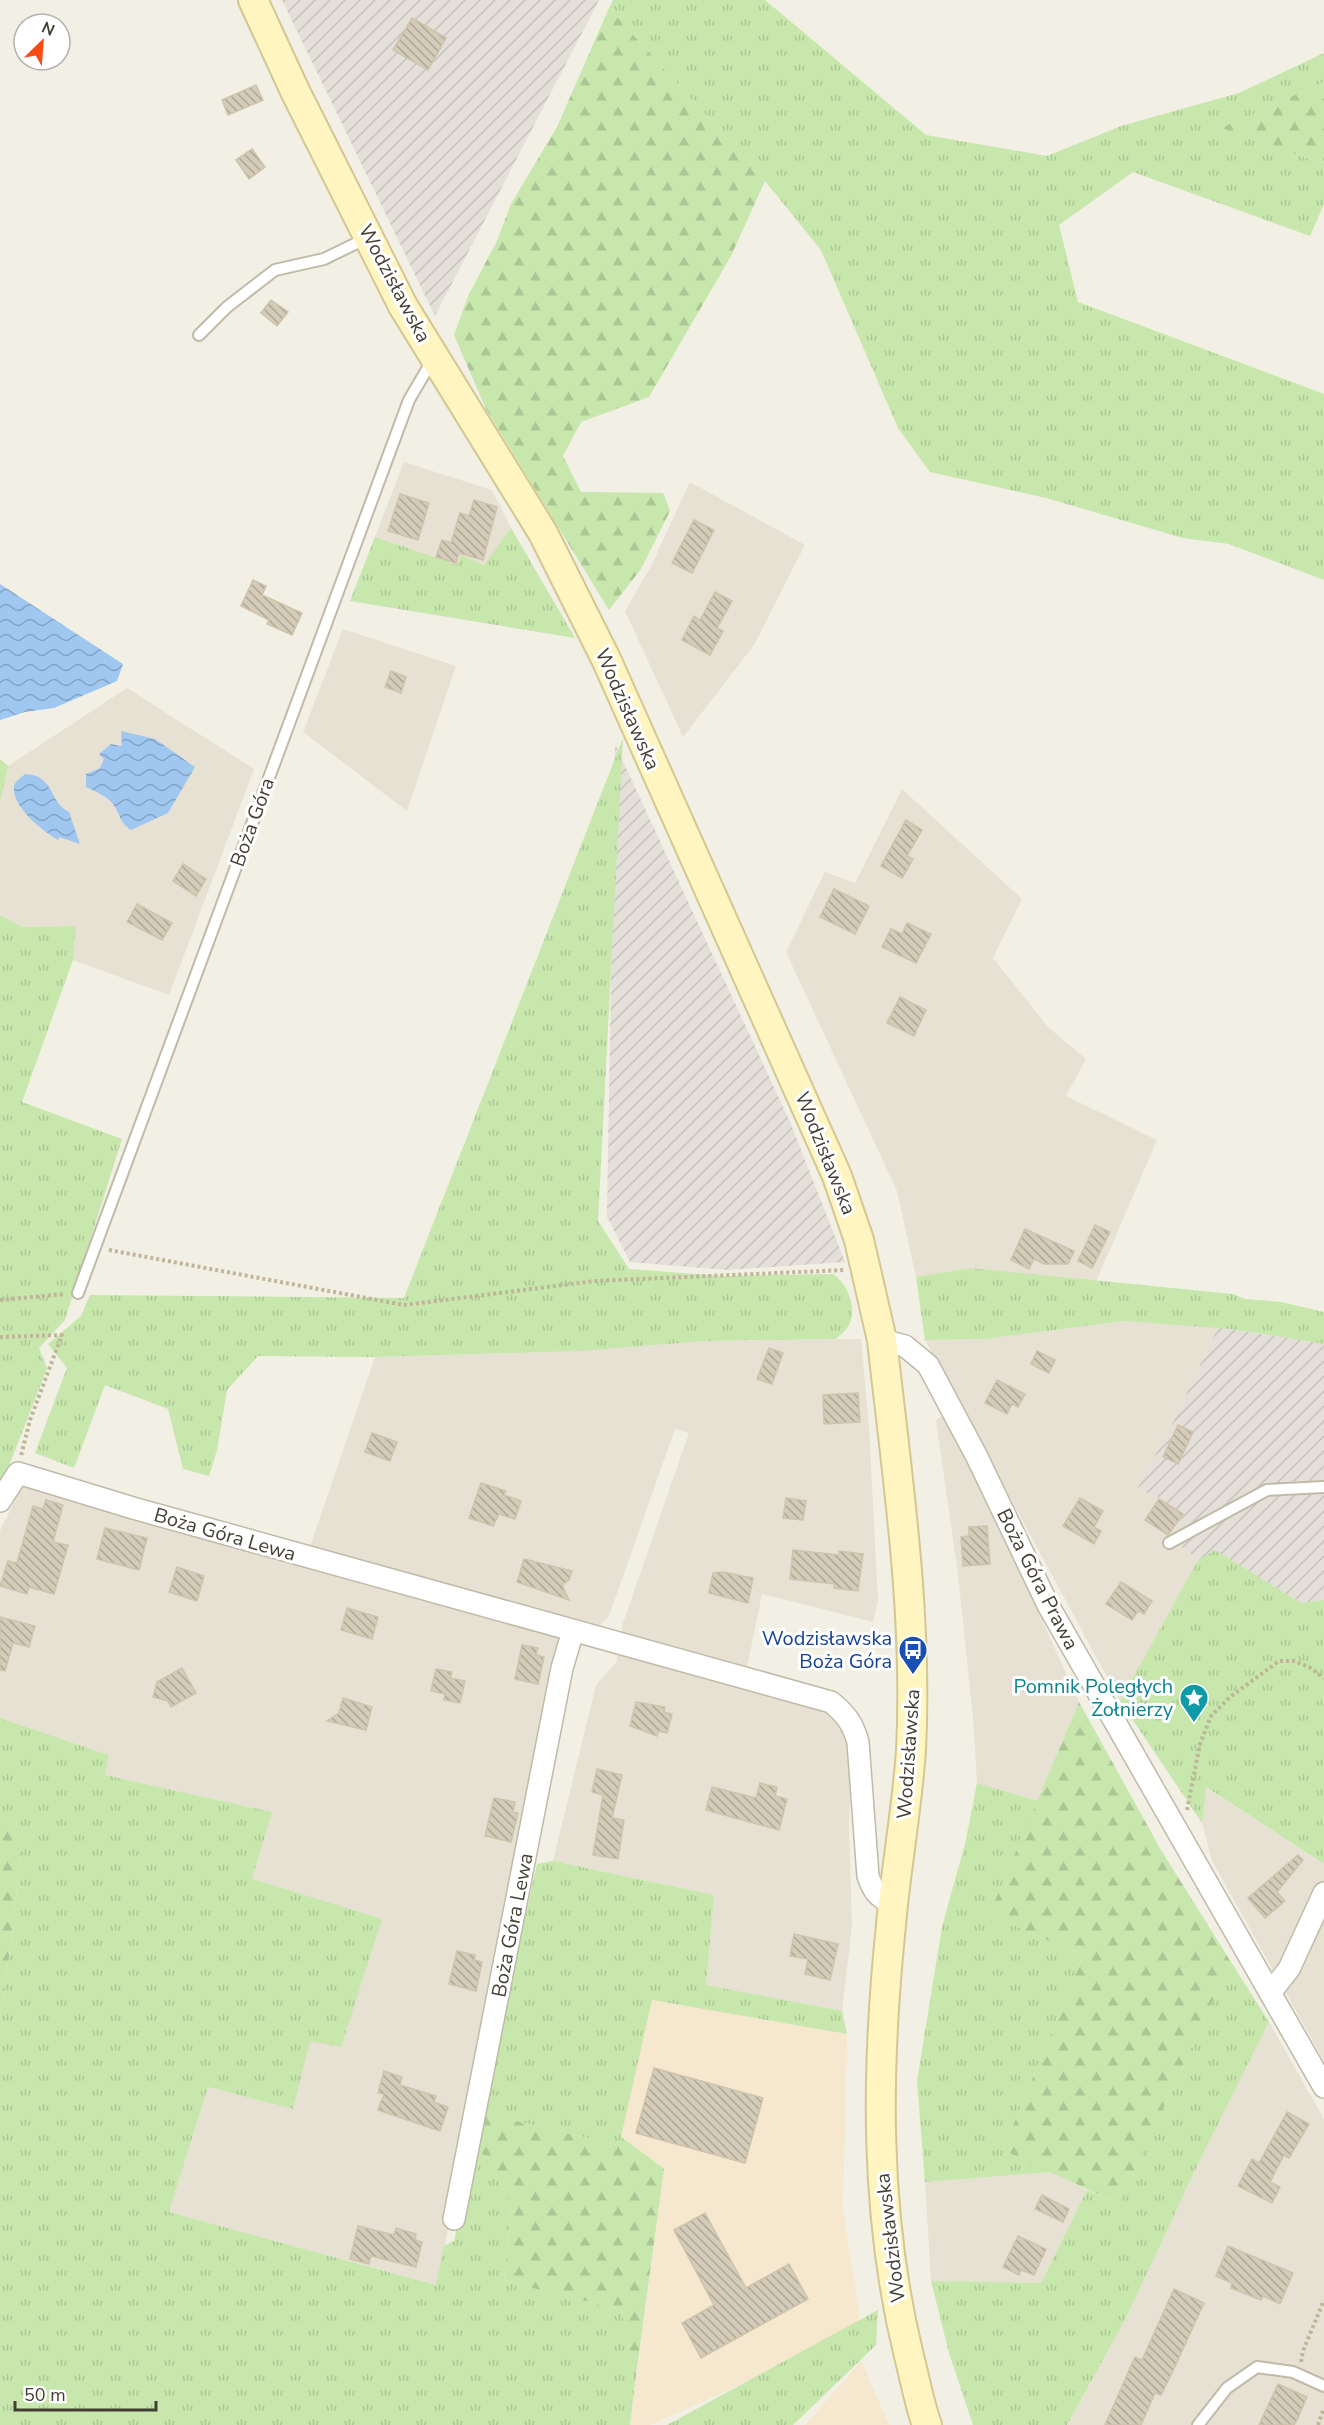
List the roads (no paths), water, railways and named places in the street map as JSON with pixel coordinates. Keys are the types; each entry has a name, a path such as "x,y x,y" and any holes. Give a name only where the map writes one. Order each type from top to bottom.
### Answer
{"main road":[{"name":"Wodzisławska","path":"254,0 295,91 403,306 543,533 606,659 800,1088 837,1176 866,1269 882,1340 905,1542 913,1676 910,1752 893,1903 879,2107 884,2216 901,2324 927,2425"}],"street":[{"name":"Boża Góra Prawa","path":"882,1340 905,1346 928,1365 977,1457 1048,1605 1136,1763 1183,1838 1324,2087"},
{"name":"Boża Góra Lewa","path":"0,1501 18,1473 831,1702 845,1714 854,1728 858,1742 868,1876 872,1889 878,1896 893,1903"},
{"name":"Boża Góra Lewa","path":"454,2219 562,1668 573,1631"},
{"path":"1270,1993 1289,1969 1324,1893"}],"lane":[{"path":"199,335 227,307 274,270 324,260 369,237"},
{"name":"Boża Góra","path":"78,1293 409,400 435,356"},
{"path":"1169,1543 1267,1490 1324,1487"},
{"path":"1198,2425 1227,2388 1257,2367 1293,2372 1320,2384"}],"water":[{"path":"0,584 123,664 117,681 54,708 25,712 0,720"},
{"path":"121,731 155,739 195,767 168,813 131,830 109,800 86,787 86,774 100,768 104,759 99,754 111,744 122,746"},
{"path":"25,774 42,779 58,802 69,812 80,844 59,837 58,840 37,825 23,811 15,795 14,786"}],"place":[{"name":"Wodzisławska Boża Góra","path":"913,1676"},
{"name":"Pomnik Poległych Żołnierzy","path":"1194,1724"}]}
